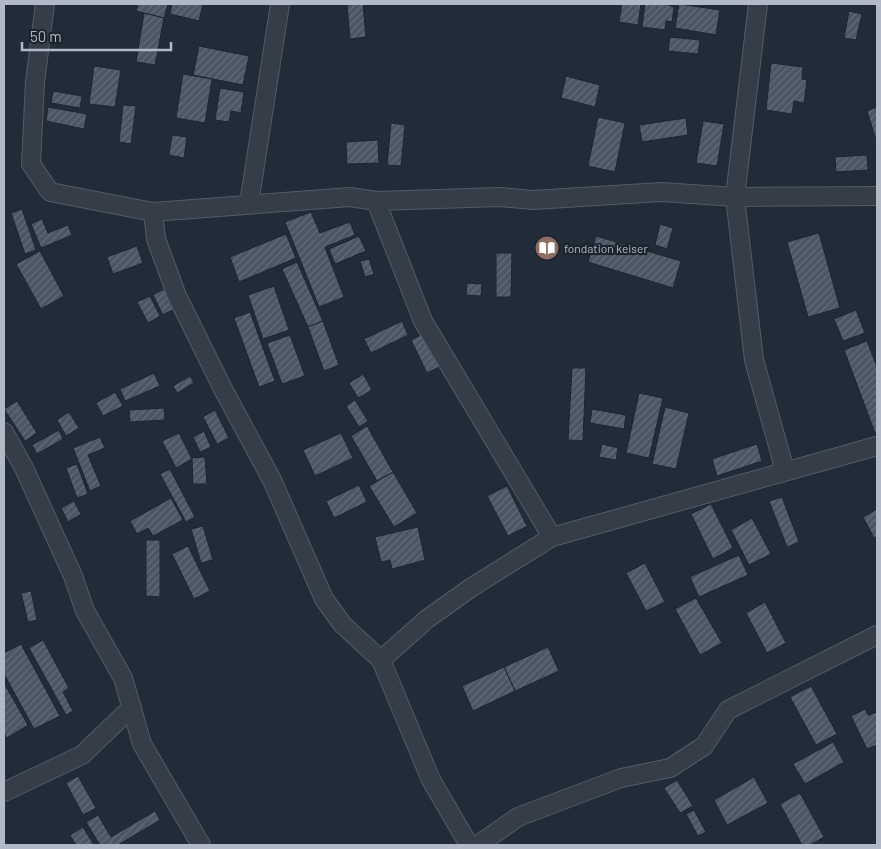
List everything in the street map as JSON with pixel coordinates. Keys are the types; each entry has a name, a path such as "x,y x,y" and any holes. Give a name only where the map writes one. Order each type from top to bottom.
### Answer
{"street":[{"path":"45,4 35,82 31,164 50,192 153,212 350,197 376,201 500,197 534,200 662,192 735,197 877,196"},
{"path":"249,204 280,4"},
{"path":"758,4 735,197 754,360 785,471"},
{"path":"376,201 423,321 552,537"},
{"path":"153,212 156,239 178,296 223,389 272,480 324,599 343,625 382,660 430,780 469,845"},
{"path":"4,432 24,468 74,576 85,610 123,678 142,744 201,845"},
{"path":"382,660 434,614 472,587 552,537 877,446"},
{"path":"478,845 518,817 621,778 670,768 704,746 728,710 877,635"},
{"path":"4,792 82,755 132,707"}],"building":[{"path":"138,4 168,4 164,18 136,11"},
{"path":"172,4 203,4 199,21 170,14"},
{"path":"363,4 366,37 350,39 347,5"},
{"path":"622,4 641,4 638,25 619,22"},
{"path":"645,4 666,4 674,7 672,22 666,21 665,30 642,27"},
{"path":"679,4 720,10 716,35 675,28"},
{"path":"849,11 862,14 856,40 844,38"},
{"path":"144,13 164,18 155,65 136,62"},
{"path":"670,37 700,40 698,54 668,51"},
{"path":"199,46 249,56 243,85 193,75"},
{"path":"771,63 803,67 802,79 807,80 804,103 794,101 792,114 766,110"},
{"path":"94,66 121,70 115,107 89,104"},
{"path":"183,74 212,79 205,123 176,118"},
{"path":"566,76 600,85 595,107 561,98"},
{"path":"220,88 244,92 241,113 231,111 229,122 215,120"},
{"path":"53,91 82,96 80,108 51,103"},
{"path":"123,105 136,106 131,144 119,142"},
{"path":"48,107 87,114 84,129 46,121"},
{"path":"877,107 877,143 867,111"},
{"path":"598,117 625,123 615,172 588,166"},
{"path":"686,118 688,135 642,142 639,125"},
{"path":"703,121 724,124 717,166 696,163"},
{"path":"391,123 405,125 401,166 387,165"},
{"path":"172,135 187,137 184,158 169,155"},
{"path":"378,140 379,163 347,164 346,142"},
{"path":"867,155 868,170 836,172 835,157"},
{"path":"22,209 36,250 25,254 11,213"},
{"path":"311,212 320,233 350,222 355,235 325,247 344,297 319,307 285,222"},
{"path":"42,219 48,233 68,225 72,235 41,248 31,224"},
{"path":"660,224 673,228 667,249 655,245"},
{"path":"819,233 840,308 808,317 787,242"},
{"path":"286,234 296,258 239,282 230,257"},
{"path":"359,236 366,251 335,264 329,249"},
{"path":"596,236 681,261 673,288 588,262"},
{"path":"137,246 143,263 113,274 107,257"},
{"path":"40,251 64,296 41,309 16,264"},
{"path":"496,253 512,253 511,297 496,297"},
{"path":"369,259 374,274 365,277 360,261"},
{"path":"297,262 323,321 308,327 282,269"},
{"path":"467,283 482,284 481,296 466,295"},
{"path":"274,286 289,330 263,339 248,295"},
{"path":"164,289 174,309 163,315 153,295"},
{"path":"150,296 160,316 148,323 137,302"},
{"path":"856,310 865,333 843,341 834,319"},
{"path":"250,312 275,381 259,387 234,318"},
{"path":"323,321 339,365 324,371 308,327"},
{"path":"402,321 408,335 371,353 364,339"},
{"path":"425,333 441,366 427,373 411,340"},
{"path":"290,335 305,376 282,384 267,343"},
{"path":"867,341 877,367 877,432 875,433 844,350"},
{"path":"572,368 586,368 583,441 568,440"},
{"path":"154,373 160,386 125,401 120,389"},
{"path":"363,374 372,390 358,398 349,383"},
{"path":"190,376 194,383 177,393 173,386"},
{"path":"115,392 123,406 103,416 96,403"},
{"path":"639,393 663,398 649,458 626,453"},
{"path":"355,400 368,421 359,427 346,406"},
{"path":"17,401 37,433 25,441 4,409"},
{"path":"665,407 689,413 676,469 652,464"},
{"path":"164,408 165,420 130,422 129,410"},
{"path":"592,409 626,415 624,429 590,423"},
{"path":"215,410 229,438 217,444 203,417"},
{"path":"69,412 79,428 66,436 57,420"},
{"path":"367,426 393,472 377,481 351,436"},
{"path":"59,430 63,439 37,454 32,445"},
{"path":"204,431 211,447 200,452 193,437"},
{"path":"179,433 192,459 176,468 162,441"},
{"path":"341,433 353,458 315,476 303,450"},
{"path":"100,437 105,448 88,455 101,486 90,491 73,448"},
{"path":"602,444 618,448 616,460 599,457"},
{"path":"757,444 762,461 717,476 712,459"},
{"path":"205,457 207,484 193,484 192,458"},
{"path":"77,464 88,494 77,498 66,468"},
{"path":"170,469 195,517 186,522 160,474"},
{"path":"393,472 417,513 394,527 369,486"},
{"path":"359,485 367,502 334,518 326,501"},
{"path":"507,486 527,526 508,536 487,496"},
{"path":"782,497 799,542 787,547 769,501"},
{"path":"171,498 183,520 153,536 148,528 137,534 130,521"},
{"path":"74,501 81,514 68,522 61,508"},
{"path":"711,504 733,548 713,559 691,514"},
{"path":"877,509 877,536 874,538 863,517"},
{"path":"752,518 771,554 749,565 731,530"},
{"path":"203,526 213,560 201,563 191,529"},
{"path":"418,527 425,560 392,569 390,560 381,562 375,537"},
{"path":"146,540 160,540 160,597 146,596"},
{"path":"188,546 210,591 194,599 172,554"},
{"path":"739,555 748,575 699,597 690,577"},
{"path":"645,563 665,602 646,611 626,573"},
{"path":"31,591 37,620 28,622 21,593"},
{"path":"696,598 722,643 700,655 675,609"},
{"path":"765,602 786,643 767,653 746,613"},
{"path":"43,640 69,688 63,692 73,711 66,715 29,648"},
{"path":"21,644 60,716 34,729 4,674 4,653"},
{"path":"548,647 559,671 515,691 504,667"},
{"path":"504,667 515,691 473,711 462,686"},
{"path":"4,683 28,725 7,738 4,733"},
{"path":"811,686 837,734 816,745 790,697"},
{"path":"865,709 868,715 877,712 877,745 867,749 851,716"},
{"path":"833,742 844,762 805,784 793,764"},
{"path":"78,776 96,808 83,815 66,783"},
{"path":"754,777 768,803 727,825 714,800"},
{"path":"677,780 693,806 680,813 664,788"},
{"path":"800,793 824,837 810,845 802,845 780,804"},
{"path":"694,810 706,832 698,836 686,814"},
{"path":"155,811 160,820 118,845 100,845 86,822 98,815 111,837"},
{"path":"83,827 94,845 76,845 70,835"}],"place":[{"name":"fondation keiser","path":"547,248"}]}
